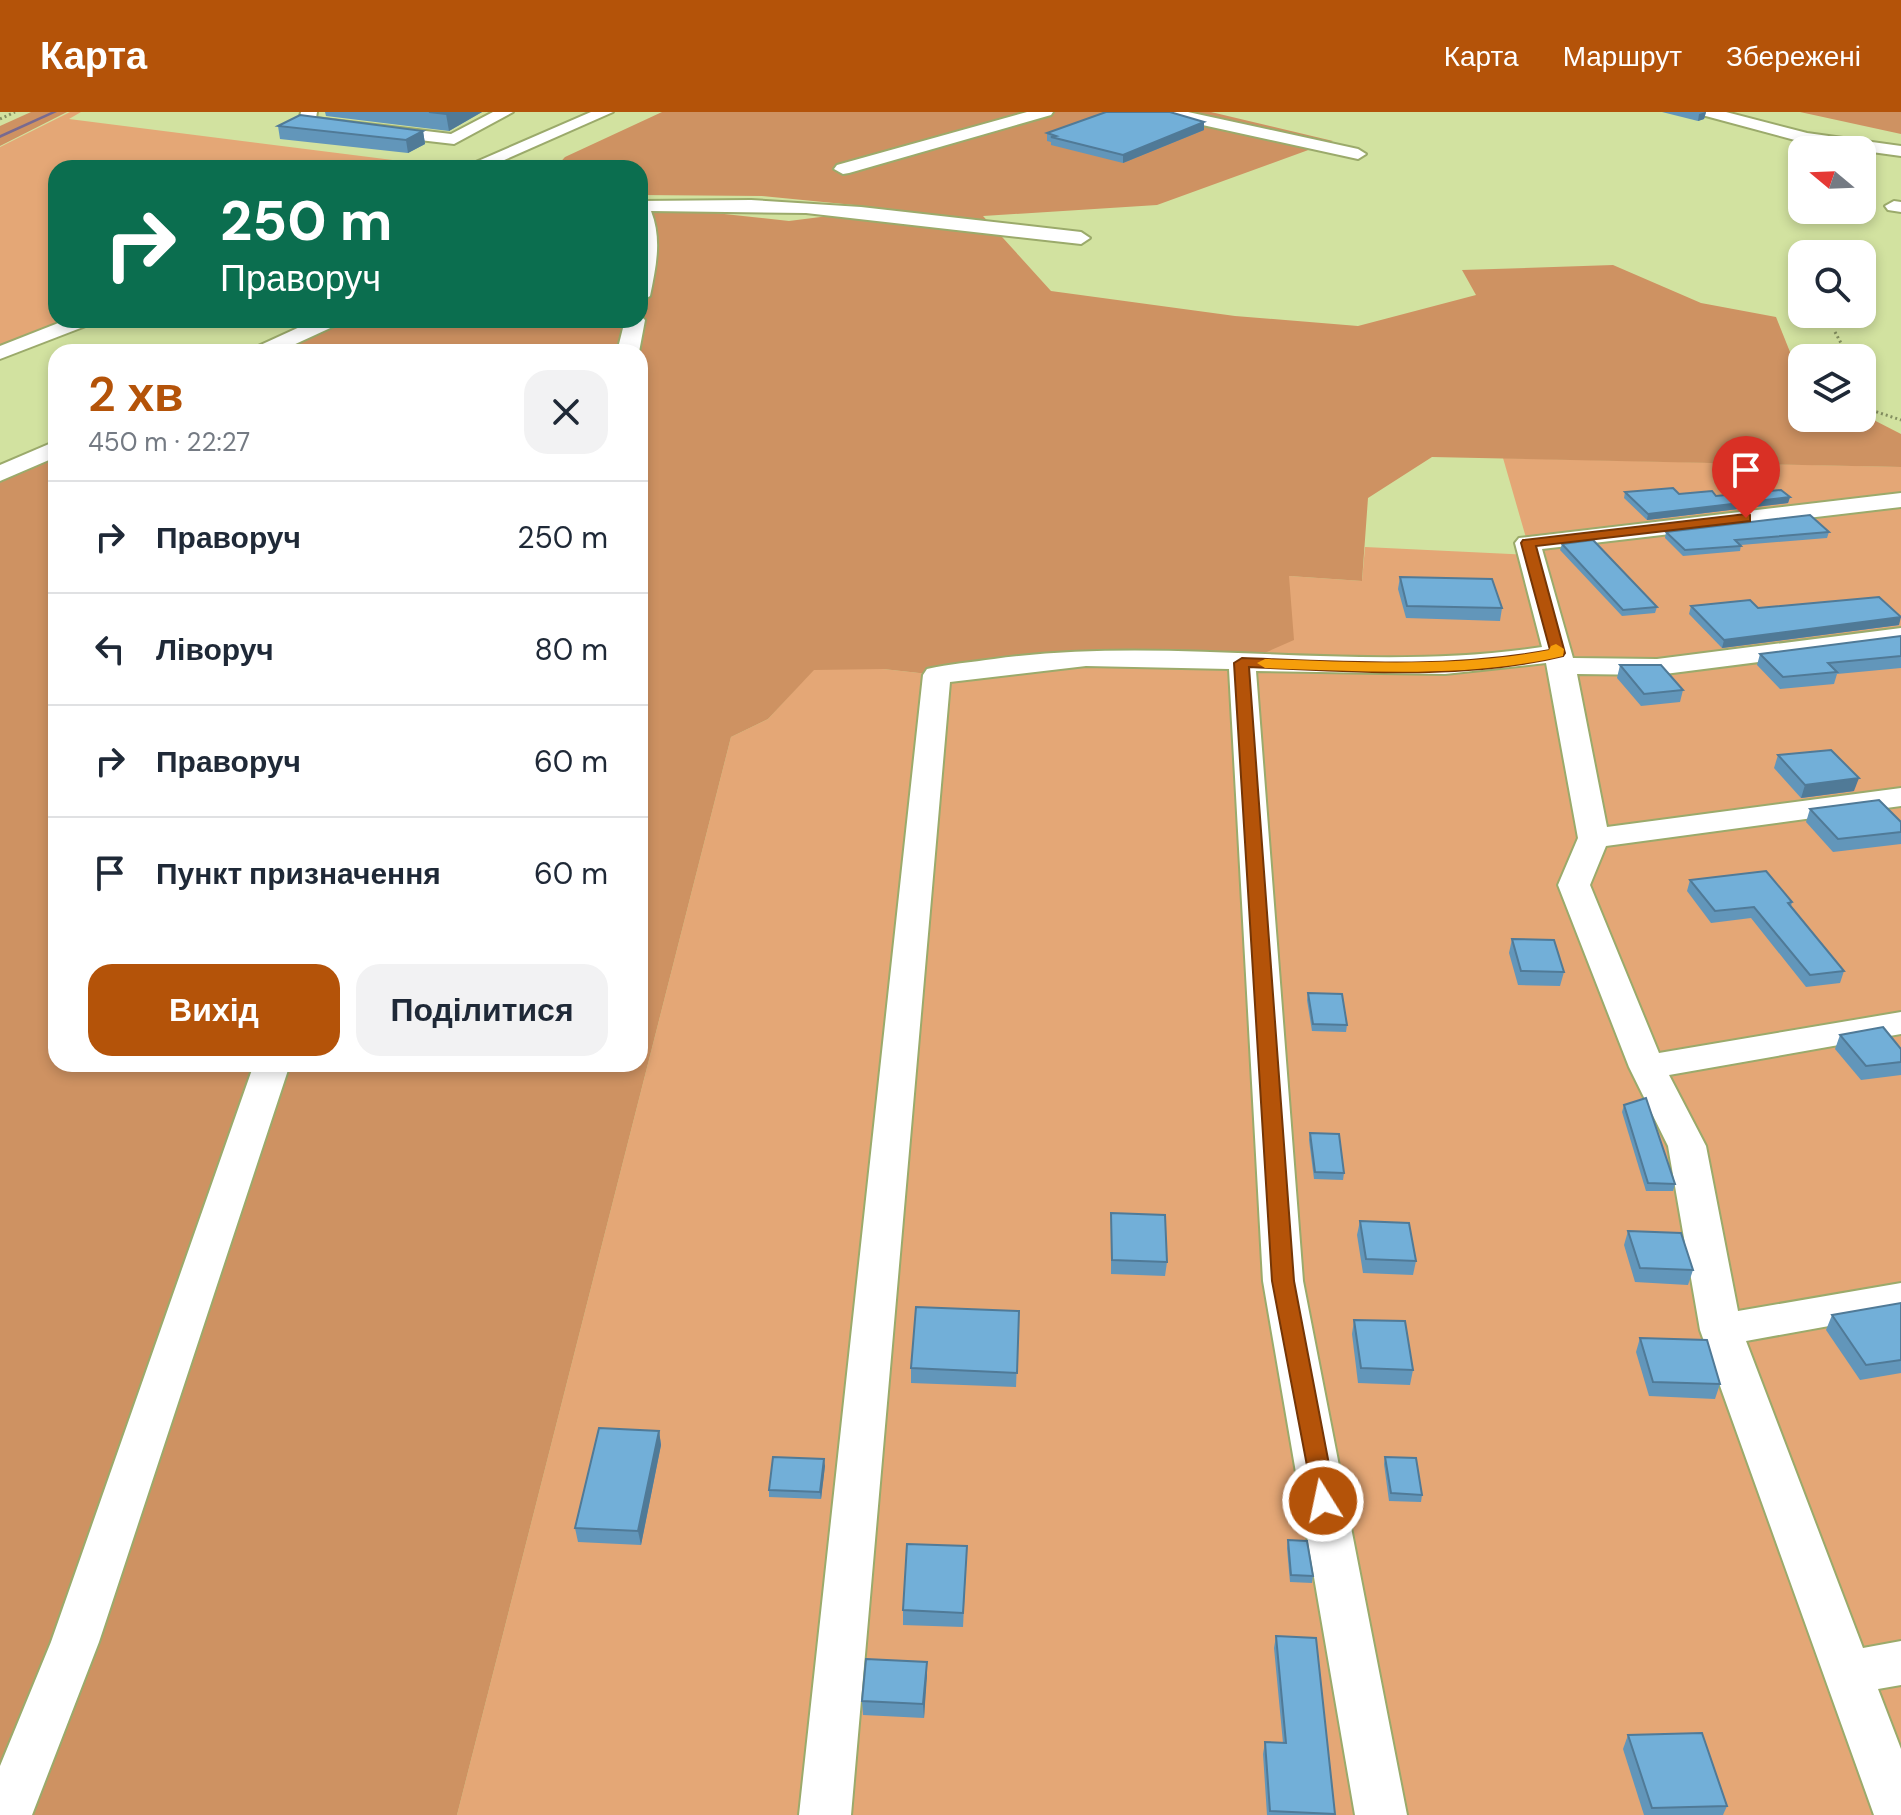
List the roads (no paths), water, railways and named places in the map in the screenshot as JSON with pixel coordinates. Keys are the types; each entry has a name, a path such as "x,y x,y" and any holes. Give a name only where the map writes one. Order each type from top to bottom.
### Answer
{"street":[{"path":"309,112 307,122 454,139 468,144 450,160"},
{"path":"454,139 505,112"},
{"path":"491,160 605,112"},
{"path":"843,169 1045,112"},
{"path":"1166,112 1358,154"},
{"path":"1708,112 1806,138 1901,151"},
{"path":"648,206 700,203 821,207 1081,238"},
{"path":"648,232 648,260"},
{"path":"0,353 64,328"},
{"path":"279,344 314,328"},
{"path":"0,474 48,452"},
{"path":"1900,1815 1721,1330 1687,1146 1647,1067 1574,885 1594,838 1559,659 1528,543 1901,500"},
{"path":"825,1815 937,675 1104,657 1403,668 1559,659 1657,667 1901,636"},
{"path":"1242,663 1283,1281 1381,1815"},
{"path":"1594,838 1901,797"},
{"path":"1647,1067 1901,1023"},
{"path":"6,1815 75,1642 269,1072"},
{"path":"1721,1330 1901,1298"},
{"path":"1846,1673 1901,1663"}],"waterway":[{"path":"0,137 55,112"}]}
